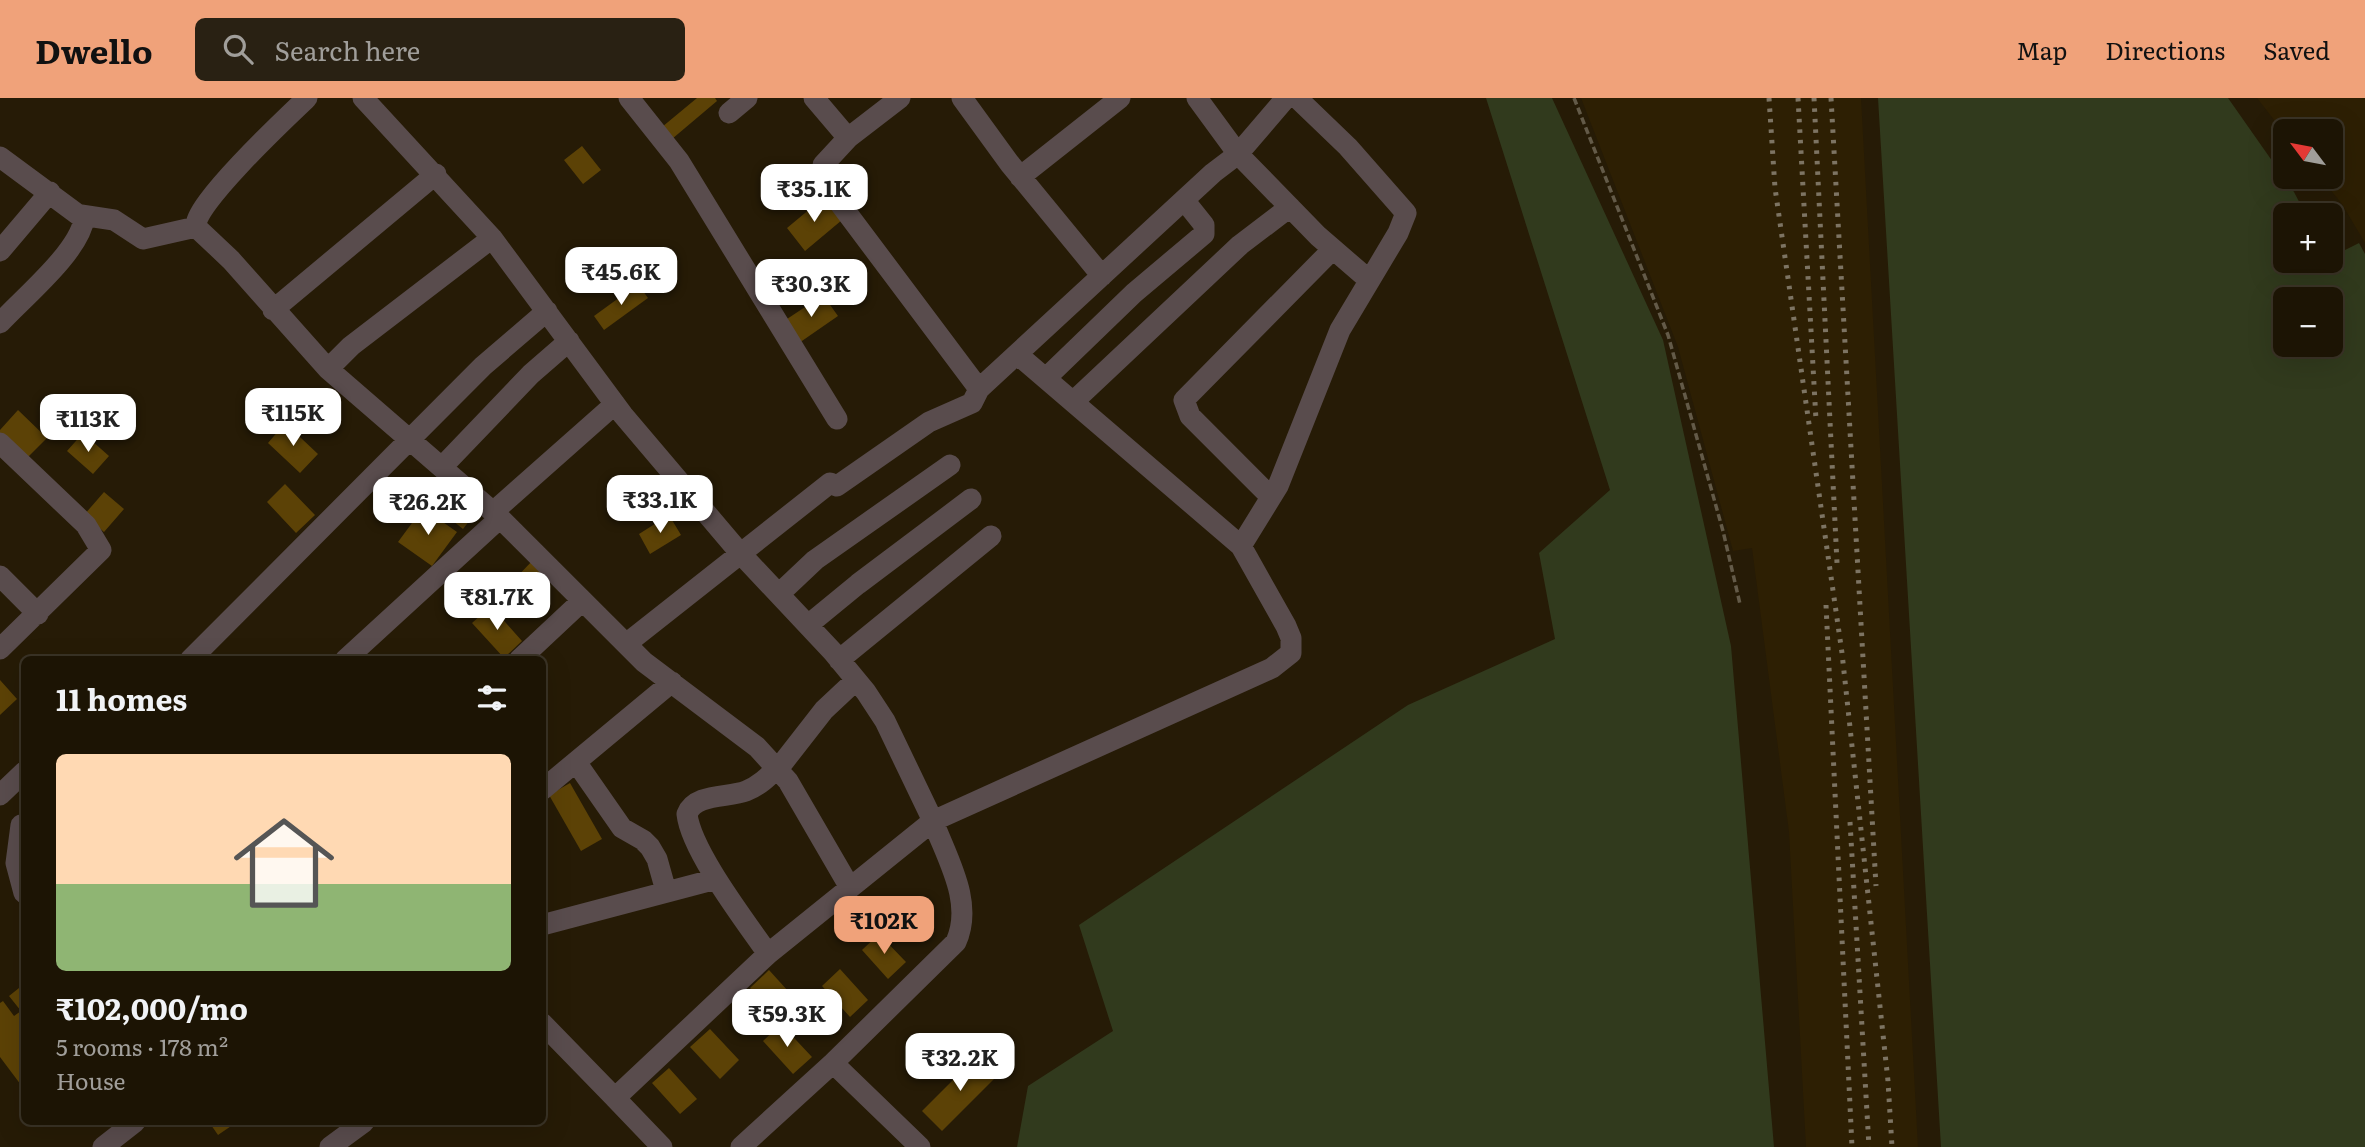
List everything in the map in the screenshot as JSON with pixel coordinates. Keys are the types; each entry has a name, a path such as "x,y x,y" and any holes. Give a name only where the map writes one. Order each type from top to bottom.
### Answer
{"street":[{"path":"196,227 198,215 207,203 266,137 307,98"},
{"path":"363,98 492,237 615,404 740,553 856,680 885,721 933,821 960,891 964,924 948,953 741,1147"},
{"path":"629,98 679,161 837,419"},
{"path":"729,113 747,98"},
{"path":"814,98 848,138"},
{"path":"900,98 848,138 822,165 822,175 828,190 979,389"},
{"path":"962,98 1020,177 1102,276"},
{"path":"1020,177 1120,98"},
{"path":"1197,98 1238,154 1333,249 1369,280"},
{"path":"626,644 830,483 837,486 929,422 972,403 979,389 1184,200 1238,154 1286,98"},
{"path":"1241,546 1271,497 1339,330 1398,233 1406,213 1348,147 1297,98"},
{"path":"0,157 81,215 114,220 144,239 196,227"},
{"path":"273,310 436,174"},
{"path":"0,251 50,192"},
{"path":"1046,378 1134,293 1204,234 1204,225 1184,200"},
{"path":"1073,402 1240,245 1290,207"},
{"path":"0,323 74,242 83,225 81,215"},
{"path":"196,227 231,260 328,369 496,515 645,662 724,719 778,769 849,886"},
{"path":"328,369 351,346 492,237"},
{"path":"1271,497 1190,416 1184,400 1333,249"},
{"path":"194,656 482,366 547,311"},
{"path":"442,467 531,374 569,341"},
{"path":"615,1098 768,954 849,886 933,821 1272,668 1291,653 1291,638 1266,585 1241,546 1017,354"},
{"path":"349,656 615,404"},
{"path":"0,443 86,525 100,543 101,550 97,557 0,649"},
{"path":"779,594 815,560 950,465"},
{"path":"808,625 879,567 971,499"},
{"path":"839,660 991,536"},
{"path":"0,576 38,614"},
{"path":"523,656 582,601"},
{"path":"768,954 716,879 687,819 689,809 700,802 745,792 765,780 778,769 824,710 856,680"},
{"path":"546,787 673,682"},
{"path":"576,762 622,828 650,847 666,891"},
{"path":"0,795 21,775"},
{"path":"0,807 21,823"},
{"path":"21,836 16,863 21,881"},
{"path":"546,924 716,879"},
{"path":"546,1027 662,1147"},
{"path":"833,1063 920,1147"},
{"path":"103,1147 131,1125"},
{"path":"330,1147 360,1125"}],"path":[{"path":"1574,98 1668,335 1723,531 1740,604"}],"shaded area":[{"path":"1581,98 1861,98 1918,1147 1806,1147 1789,832 1752,548 1733,551 1678,347"},
{"path":"2257,98 2365,98 2365,243 2343,203 2330,189 2343,189 2343,119 2273,119"}],"green space":[{"path":"1486,98 1552,98 1663,340 1731,646 1774,1147 1017,1147 1028,1086 1113,1031 1079,925 1408,705 1555,639 1539,553 1610,490"},
{"path":"1878,98 2228,98 2273,162 2273,189 2292,189 2300,203 2273,203 2273,273 2343,273 2343,251 2359,243 2365,254 2365,1147 1941,1147"}],"building":[{"path":"697,98 715,98 717,101 672,139 662,127"},
{"path":"582,146 601,170 583,184 564,160"},
{"path":"823,198 842,220 805,251 787,228"},
{"path":"638,284 648,298 604,330 594,316"},
{"path":"823,295 838,316 799,343 784,321"},
{"path":"18,410 47,438 26,459 0,435 0,430"},
{"path":"285,423 318,454 300,473 268,443"},
{"path":"83,433 109,456 93,474 67,451"},
{"path":"445,479 480,507 463,529 428,501"},
{"path":"285,484 315,515 296,533 267,502"},
{"path":"104,492 124,509 104,532 84,515"},
{"path":"423,508 457,532 432,566 398,542"},
{"path":"669,515 681,535 650,554 639,534"},
{"path":"535,558 552,575 527,601 510,584"},
{"path":"491,606 522,641 506,656 502,656 472,623"},
{"path":"0,680 17,699 0,715"},
{"path":"570,783 602,839 581,851 549,795"},
{"path":"879,934 906,962 888,979 862,950"},
{"path":"840,969 868,1000 850,1017 822,986"},
{"path":"769,970 798,1002 779,1019 750,988"},
{"path":"21,986 21,1011 9,996"},
{"path":"3,1001 14,1016 21,1011 21,1085 0,1057 0,1003"},
{"path":"781,1024 812,1057 793,1074 763,1041"},
{"path":"710,1029 739,1060 720,1079 690,1047"},
{"path":"979,1054 999,1074 942,1131 922,1111"},
{"path":"669,1068 697,1099 680,1114 652,1083"},
{"path":"211,1125 233,1125 218,1135"}],"railway":[{"path":"1769,98 1775,188 1842,653 1888,1081 1892,1147"},
{"path":"1798,98 1816,420"},
{"path":"1814,98 1837,563"},
{"path":"1831,98 1876,886"},
{"path":"1826,605 1852,1147"},
{"path":"1850,822 1869,1147"}]}
